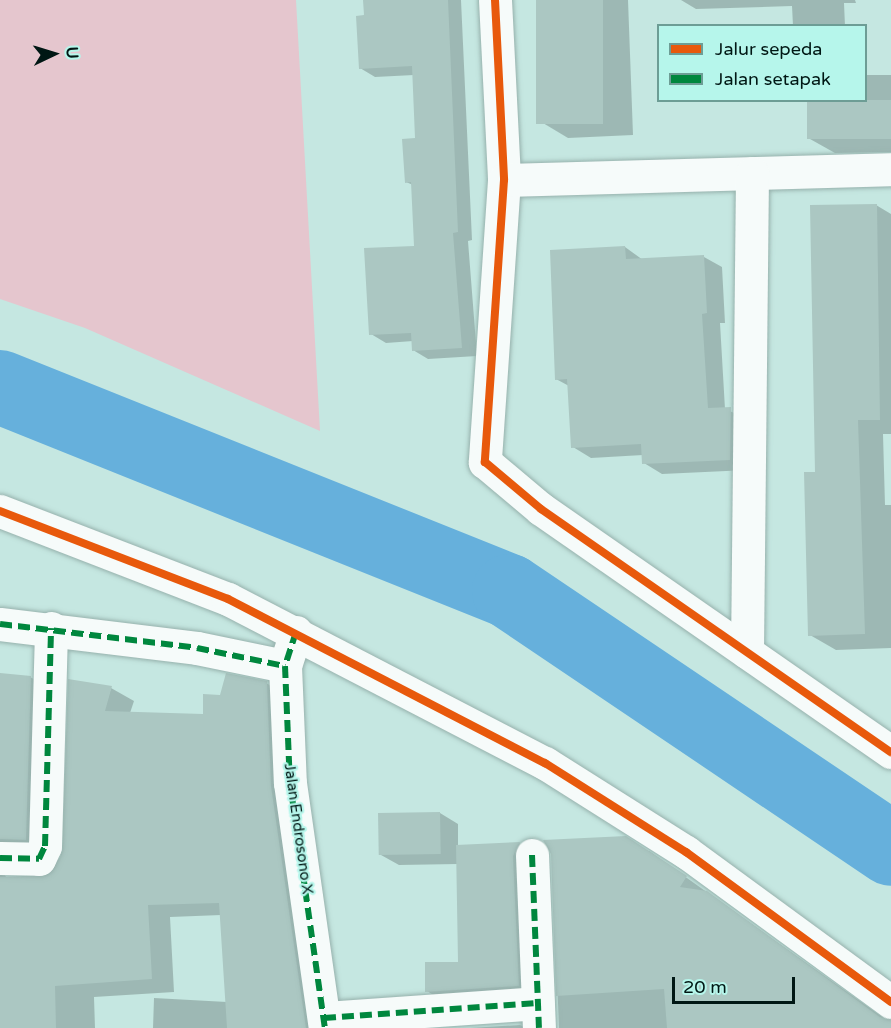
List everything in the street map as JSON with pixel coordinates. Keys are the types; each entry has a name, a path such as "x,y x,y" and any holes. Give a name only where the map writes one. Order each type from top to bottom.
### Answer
{"street":[{"path":"495,0 504,180 485,462 541,509 891,752"},
{"path":"504,180 891,169"},
{"path":"747,652 752,173"},
{"path":"0,511 228,599 296,632 545,763 686,852 891,1002"},
{"path":"0,624 51,628 105,639 197,648 285,666"},
{"path":"0,858 39,859 45,846 51,628"},
{"name":"Jalan Endrosono X","path":"296,632 285,666 290,783 325,1023"},
{"path":"325,1023 538,1015 532,855"}],"shaded area":[{"path":"0,0 296,0 320,431 85,328 0,299"}],"building":[{"path":"363,0 448,0 458,232 453,233 462,348 412,351 411,333 369,335 364,248 414,246 411,182 405,183 402,139 415,138 412,66 359,69 356,16 364,15"},
{"path":"536,0 603,0 603,124 536,124"},
{"path":"891,100 891,139 807,139 807,102"},
{"path":"877,204 880,420 858,420 865,634 808,636 804,472 815,472 810,205"},
{"path":"625,246 626,259 704,255 707,313 702,314 708,408 731,407 730,460 642,464 641,444 571,448 567,379 555,380 550,250"},
{"path":"0,673 31,676 26,840 0,839"},
{"path":"226,673 267,681 271,786 306,1028 227,1028 219,903 148,905 152,979 55,986 56,1028 0,1028 0,877 48,875 62,854 68,679 112,686 105,711 203,714 203,694 220,695"},
{"path":"440,812 441,854 379,855 378,813"},
{"path":"626,836 687,876 680,887 707,891 880,1017 891,1020 891,1028 667,1028 664,989 556,996 551,854 543,840"},
{"path":"520,842 513,856 519,986 425,992 425,962 458,962 456,845"}],"waterway":[{"path":"0,387 509,591 891,849"}],"marked path":[{"path":"0,624 197,648 285,666"},
{"path":"0,858 39,859 45,846 51,628"},
{"path":"296,632 285,666 290,783 325,1028"},
{"path":"532,855 539,1028"},
{"path":"324,1018 537,1003"}],"cycle path":[{"path":"495,0 504,180 485,462 541,509 891,752"},
{"path":"0,511 228,599 545,763 686,852 891,1002"}]}
